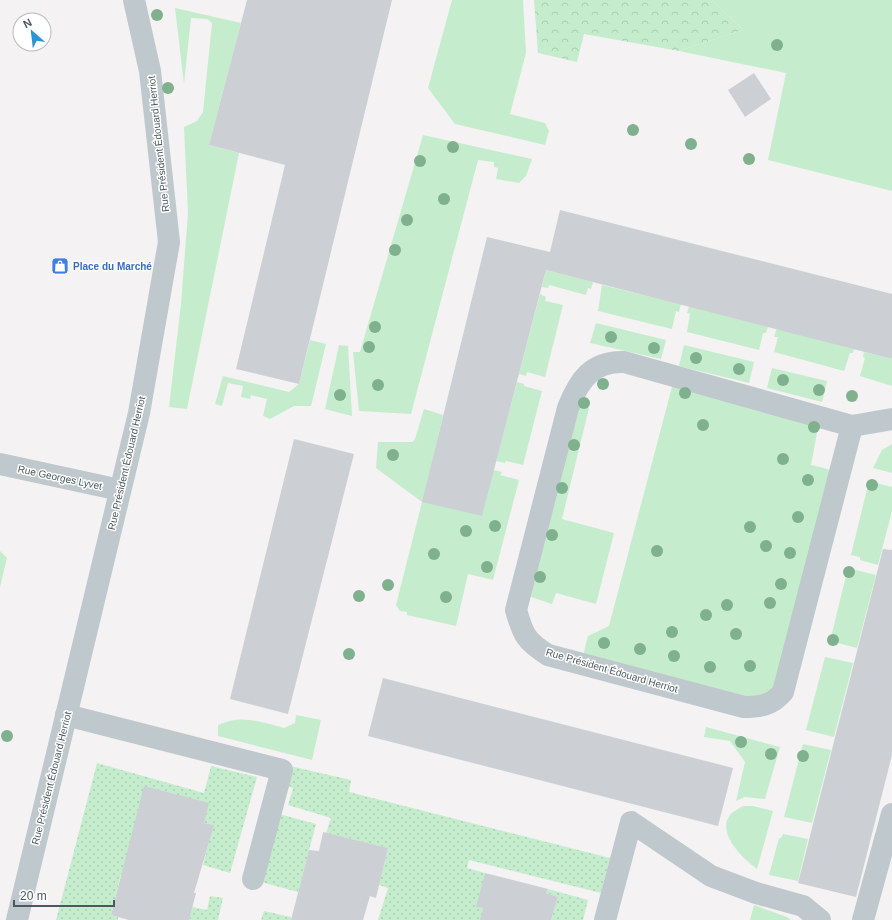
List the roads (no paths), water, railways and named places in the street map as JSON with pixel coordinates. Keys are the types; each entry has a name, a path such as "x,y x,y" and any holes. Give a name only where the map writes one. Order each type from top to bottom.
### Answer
{"street":[{"name":"Rue Président Édouard Herriot","path":"17,920 139,413 169,242 150,71 134,0"},
{"name":"Rue Président Édouard Herriot","path":"612,362 624,362 852,426 784,692 776,701 760,707 744,707 548,655 532,645 521,630 516,610 568,408 575,391 582,380 600,366 612,362"},
{"path":"852,426 892,419"},
{"name":"Rue Georges Lyvet","path":"0,464 120,490"},
{"path":"66,715 282,770 253,879"},
{"path":"863,920 892,814"},
{"path":"605,920 631,822 711,876 756,893 803,906 820,920"}],"place":[{"name":"Place du Marché","path":"60,266"}]}
